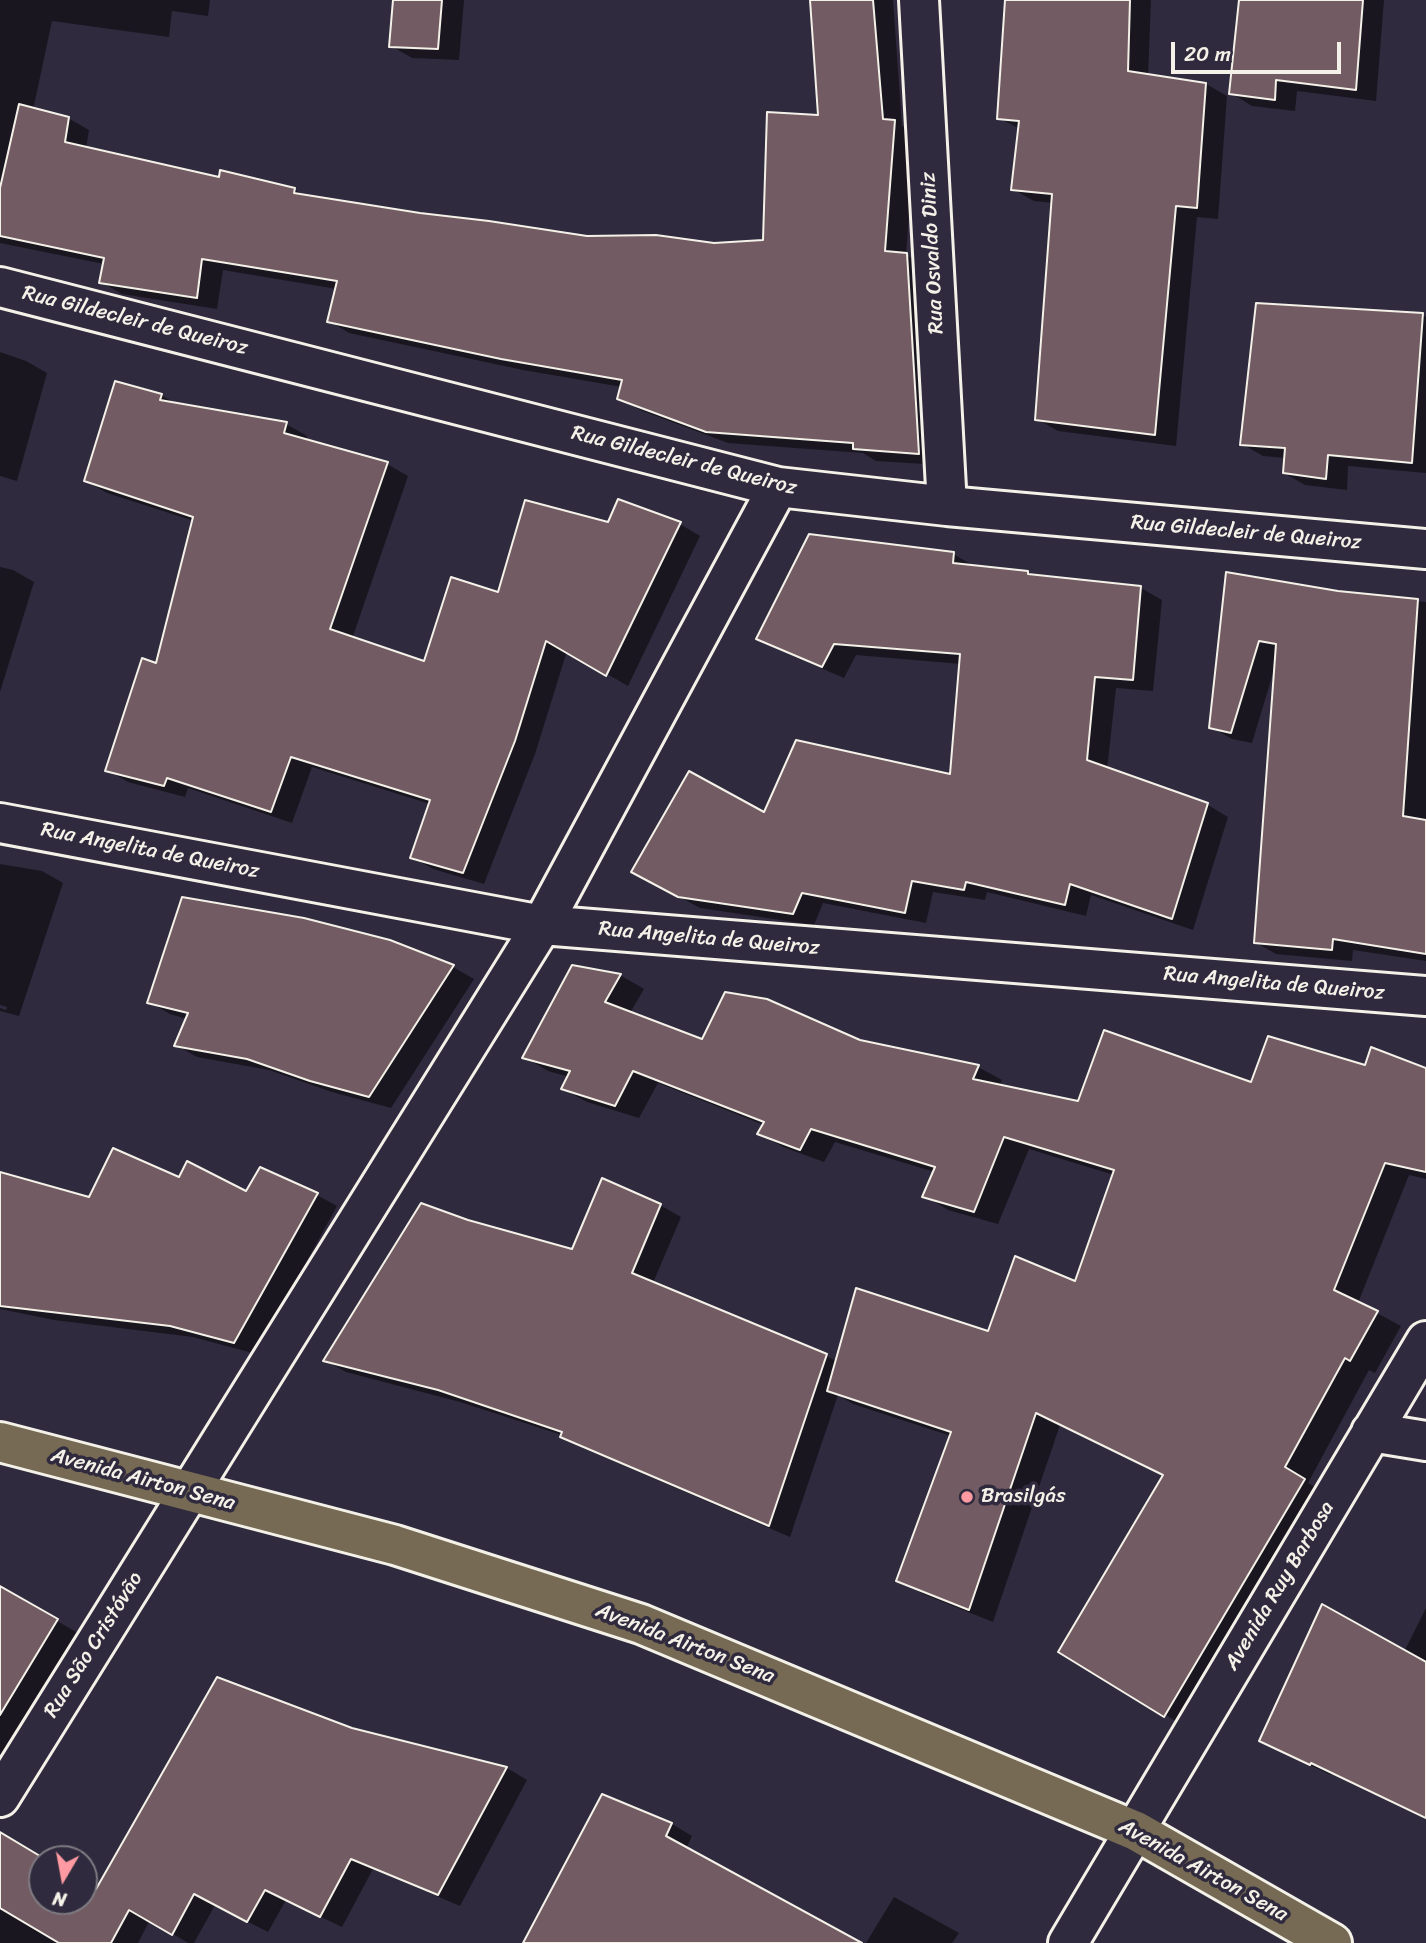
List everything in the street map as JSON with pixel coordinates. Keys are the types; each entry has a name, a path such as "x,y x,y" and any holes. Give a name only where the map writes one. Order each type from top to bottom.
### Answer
{"main road":[{"name":"Avenida Airton Sena","path":"0,1442 395,1545 641,1624 1136,1830 1332,1943"}],"street":[{"name":"Rua Osvaldo Diniz","path":"919,0 947,506"},
{"name":"Rua Gildecleir de Queiroz","path":"0,287 778,487 947,506 1426,549"},
{"name":"Rua São Cristóvão","path":"0,1797 542,925 778,487"},
{"name":"Rua Angelita de Queiroz","path":"0,823 542,925 1426,996"},
{"name":"Avenida Ruy Barbosa","path":"1068,1943 1426,1341"},
{"path":"1371,1432 1426,1441"}],"building":[{"path":"393,0 442,0 438,49 389,47"},
{"path":"810,0 873,0 883,119 895,120 885,251 907,253 919,454 853,449 853,443 706,432 617,399 622,380 501,359 327,322 337,281 202,259 197,298 99,283 104,258 0,236 0,188 19,104 69,117 65,142 219,177 220,170 295,188 294,193 587,236 656,235 714,243 763,240 767,112 818,115"},
{"path":"1005,0 1130,0 1128,71 1206,83 1197,208 1176,206 1155,435 1035,420 1052,194 1011,190 1019,121 997,119"},
{"path":"1239,0 1363,0 1356,90 1276,80 1275,100 1229,94"},
{"path":"1256,303 1423,313 1412,463 1328,455 1326,479 1283,473 1285,448 1240,445"},
{"path":"115,381 162,394 160,400 287,422 284,433 388,462 330,629 424,661 451,577 498,592 525,500 608,522 618,499 681,522 606,676 546,641 515,741 463,873 410,858 430,800 291,757 271,812 167,778 164,786 105,771 142,658 156,663 193,517 84,481"},
{"path":"809,534 954,552 953,563 1141,586 1133,680 1095,677 1087,760 1208,803 1172,919 1070,884 1065,905 966,882 964,890 912,881 905,913 802,893 793,914 678,897 631,872 689,771 764,812 796,740 950,774 960,654 834,644 822,667 756,639"},
{"path":"1226,572 1338,591 1418,599 1403,816 1426,820 1426,954 1333,939 1332,950 1254,943 1276,644 1259,641 1231,733 1209,728"},
{"path":"182,897 304,918 390,940 454,965 369,1097 310,1081 247,1059 174,1046 188,1013 147,1003"},
{"path":"572,965 621,974 605,1002 702,1039 725,992 767,999 860,1040 979,1065 973,1079 1078,1101 1104,1030 1251,1082 1268,1036 1365,1065 1371,1047 1426,1068 1426,1172 1385,1163 1334,1290 1378,1311 1350,1361 1345,1358 1285,1467 1305,1479 1164,1717 1058,1652 1163,1475 1036,1413 969,1610 896,1581 951,1432 827,1391 856,1288 988,1331 1015,1256 1075,1281 1114,1170 1004,1137 974,1212 922,1197 935,1167 811,1129 800,1150 757,1134 764,1122 633,1071 615,1106 561,1089 570,1071 522,1058"},
{"path":"113,1148 179,1177 187,1161 246,1191 260,1167 318,1193 234,1343 170,1326 0,1306 0,1172 89,1197"},
{"path":"602,1178 661,1204 632,1273 827,1354 769,1526 560,1437 562,1432 438,1390 323,1361 421,1203 468,1220 572,1249"},
{"path":"0,1586 58,1619 0,1715"},
{"path":"1322,1604 1426,1662 1426,1818 1259,1741"},
{"path":"217,1677 352,1728 507,1767 438,1895 351,1859 320,1917 265,1890 247,1922 194,1894 172,1935 129,1910 111,1943 59,1943 0,1908 0,1832 28,1849 28,1915 98,1915 98,1885"},
{"path":"602,1794 672,1823 666,1836 862,1943 523,1943"}],"place":[{"name":"Brasilgás","path":"967,1497"}]}
